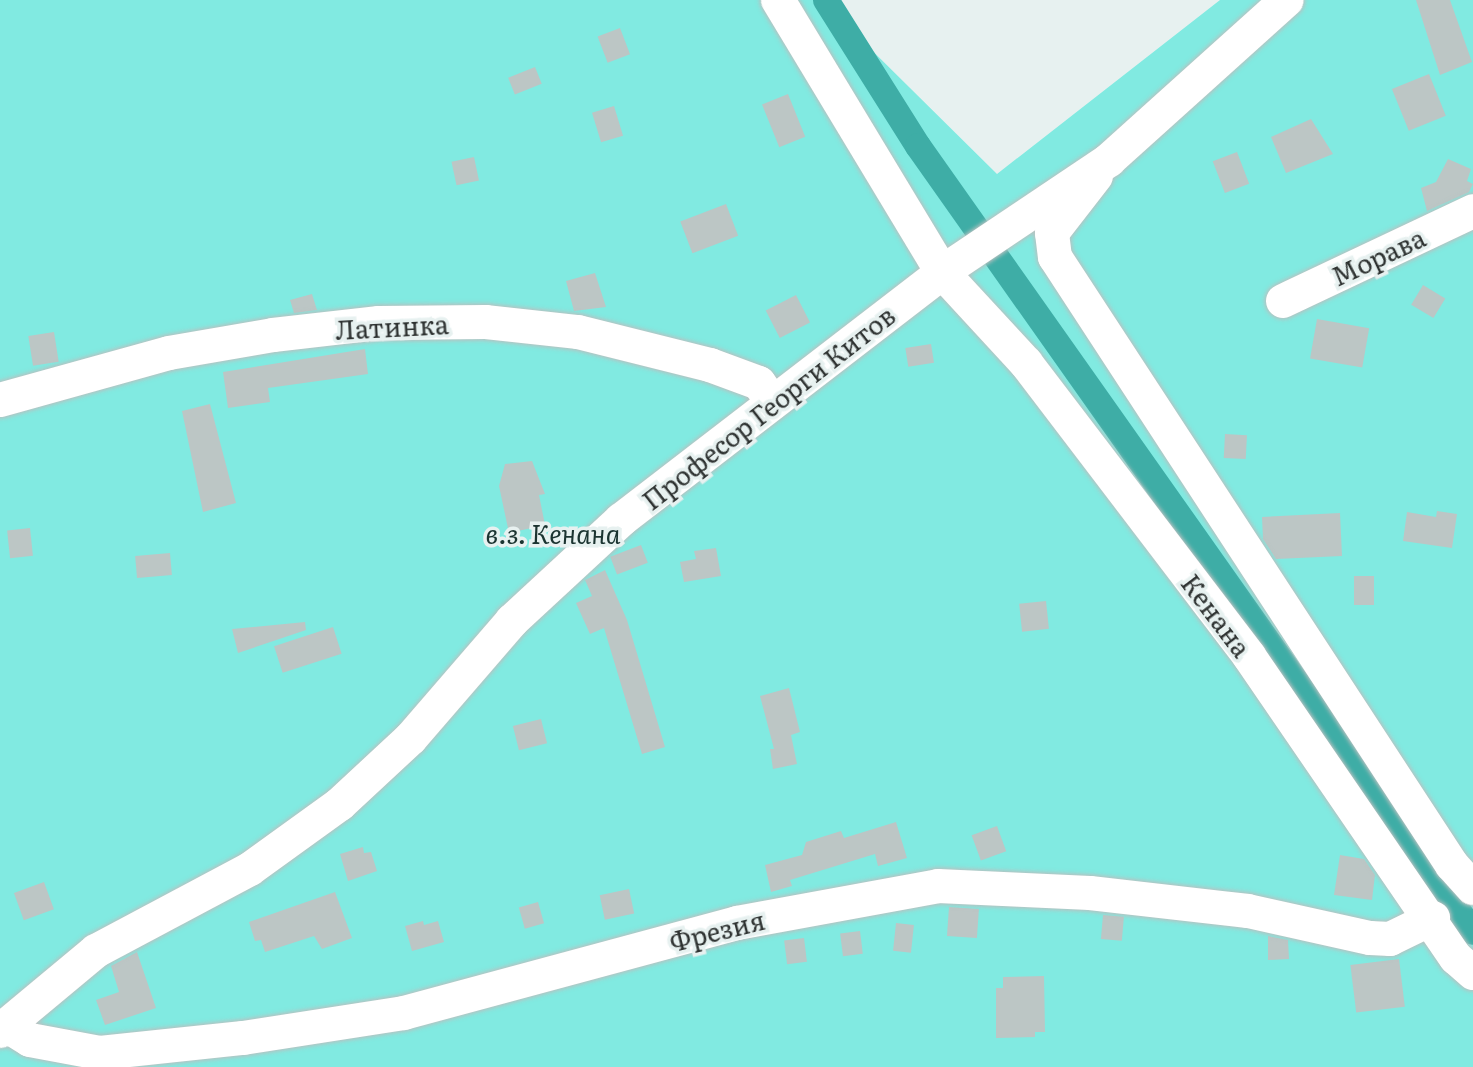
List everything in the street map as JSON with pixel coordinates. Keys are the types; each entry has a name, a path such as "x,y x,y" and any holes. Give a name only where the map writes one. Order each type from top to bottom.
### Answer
{"street":[{"name":"Кенана","path":"778,0 943,271 987,315 1147,522 1249,656 1433,918 1467,955"},
{"name":"Професор Георги Китов","path":"3,1028 96,951 250,869 340,804 411,738 512,621 588,548 943,271 1027,211 1109,160 1287,0"},
{"path":"1109,160 1052,233 1055,257 1435,839 1473,888"},
{"name":"Морава","path":"1283,301 1473,211"},
{"name":"Латинка","path":"0,400 169,353 273,335 379,323 486,322 578,332 710,365 759,383 773,403"},
{"name":"Фрезия","path":"3,1028 30,1040 100,1053 243,1038 404,1013 737,923 938,886 1090,893 1248,911 1370,938 1390,939 1433,918"}],"green space":[{"name":"в.з. Кенана","path":"0,0 821,0 997,174 1220,0 1473,0 1473,1067 0,1067"}],"building":[{"path":"1416,0 1450,0 1472,62 1440,75"},
{"path":"620,28 630,54 608,63 598,37"},
{"path":"535,67 542,84 515,95 508,78"},
{"path":"1429,74 1446,116 1409,131 1392,89"},
{"path":"788,94 805,137 779,147 762,104"},
{"path":"614,106 623,136 601,142 592,113"},
{"path":"1311,119 1333,154 1286,173 1271,137"},
{"path":"1237,152 1249,184 1225,193 1213,161"},
{"path":"474,157 479,180 456,185 452,162"},
{"path":"1448,159 1471,169 1467,181 1473,184 1469,192 1427,211 1421,188 1436,182"},
{"path":"726,204 738,236 692,253 680,222"},
{"path":"595,273 606,307 574,311 566,281"},
{"path":"1423,285 1445,298 1433,318 1411,305"},
{"path":"312,294 317,310 294,313 290,300"},
{"path":"796,295 810,323 780,338 766,310"},
{"path":"1317,319 1369,328 1362,368 1310,358"},
{"path":"54,332 59,362 33,366 28,336"},
{"path":"931,344 934,363 908,367 905,348"},
{"path":"365,349 368,374 268,388 270,402 228,408 223,372"},
{"path":"210,404 236,503 203,512 182,411"},
{"path":"1225,434 1247,435 1246,459 1224,458"},
{"path":"532,461 545,494 539,495 545,525 509,533 499,486 505,464"},
{"path":"1437,511 1457,514 1452,548 1403,541 1407,512 1436,517"},
{"path":"1340,513 1342,556 1276,559 1263,539 1262,517"},
{"path":"30,528 33,556 10,558 7,530"},
{"path":"641,545 648,563 617,575 610,557"},
{"path":"716,548 721,576 684,582 680,562 696,559 694,551"},
{"path":"170,553 172,575 137,578 135,556"},
{"path":"605,570 627,620 665,747 642,754 604,628 590,634 576,603 592,596 585,580"},
{"path":"1354,576 1374,576 1374,605 1354,605"},
{"path":"1046,601 1049,629 1022,632 1019,604"},
{"path":"305,622 306,630 238,653 232,629"},
{"path":"333,627 342,654 283,673 274,646"},
{"path":"789,688 800,732 791,735 797,764 773,769 770,749 774,749 760,696"},
{"path":"541,719 547,743 519,750 513,726"},
{"path":"896,822 907,858 878,866 875,854 790,880 792,886 771,892 765,865 802,855 806,842 841,831 844,838"},
{"path":"997,826 1006,851 981,861 972,835"},
{"path":"363,847 364,853 371,852 377,871 348,881 340,854"},
{"path":"1340,855 1364,859 1375,875 1372,900 1334,895"},
{"path":"44,882 54,909 24,920 14,893"},
{"path":"629,889 634,913 605,920 600,895"},
{"path":"335,892 352,938 322,949 314,936 265,952 261,940 255,941 249,922"},
{"path":"538,902 544,923 525,929 519,908"},
{"path":"949,907 979,909 977,938 947,936"},
{"path":"1103,915 1124,917 1122,941 1101,939"},
{"path":"423,921 424,925 438,921 444,942 412,951 405,926"},
{"path":"896,923 914,925 911,953 893,951"},
{"path":"860,931 863,954 843,956 840,933"},
{"path":"1268,936 1288,940 1289,959 1268,960"},
{"path":"804,938 807,962 787,964 784,940"},
{"path":"137,952 156,1008 105,1025 96,1000 119,992 111,966"},
{"path":"1399,959 1405,1007 1356,1013 1350,965"},
{"path":"1044,976 1045,1032 1035,1032 1035,1037 996,1038 996,988 1003,988 1003,977"}],"waterway":[{"path":"826,0 918,146 1473,932"}]}
